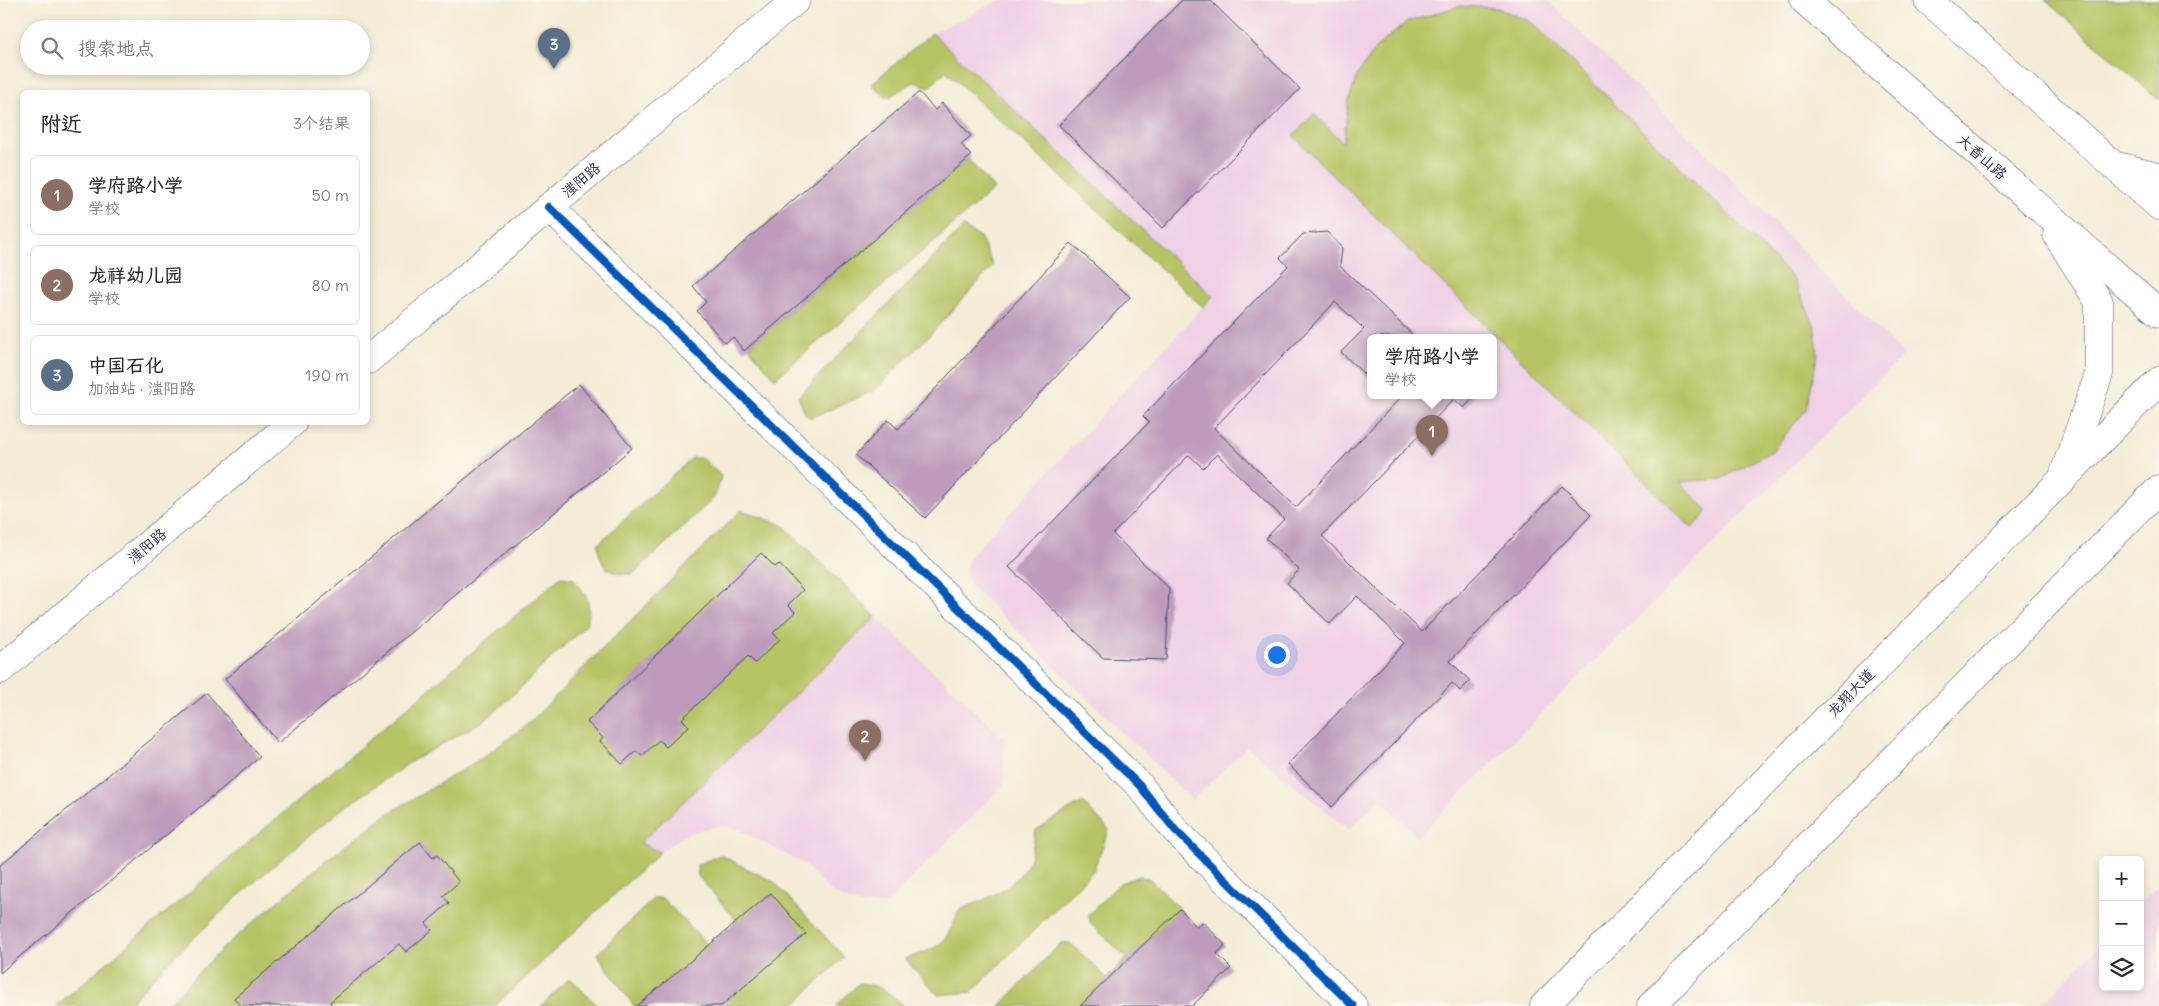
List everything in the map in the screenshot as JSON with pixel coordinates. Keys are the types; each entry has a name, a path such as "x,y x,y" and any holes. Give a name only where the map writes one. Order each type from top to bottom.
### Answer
{"main road":[{"name":"滍阳路","path":"370,358 796,0"},
{"name":"大香山路","path":"1804,0 2159,313"},
{"path":"1928,0 2159,206"},
{"path":"2112,165 2159,176"},
{"path":"549,208 1140,786 1176,831 1353,1006"},
{"path":"2042,210 2099,302 2099,374 2062,479"},
{"name":"龙翔大道","path":"1544,1006 2159,382"},
{"name":"滍阳路","path":"0,670 289,425"},
{"path":"1651,1006 2159,489"},
{"path":"2129,520 2159,506"}],"shaded area":[{"path":"1000,0 1547,0 1725,172 1904,355 1417,837 1380,799 1349,830 1247,747 1192,800 970,585 966,573 968,558 1213,296 932,33"},
{"path":"876,617 1004,738 1004,784 886,904 860,905 831,893 804,864 737,829 718,826 689,833 660,852 640,843"},
{"path":"2159,884 2159,1006 2040,1006 2099,946 2099,991 2144,991 2144,899"}],"green space":[{"path":"2045,0 2159,0 2159,100"},
{"path":"1460,6 1497,8 1530,21 1792,277 1814,324 1818,353 1806,410 1772,451 1721,479 1680,482 1708,511 1692,528 1497,336 1497,334 1495,334 1293,136 1314,114 1343,143 1349,99 1358,74 1376,48 1407,22"},
{"path":"932,33 1213,296 1203,307 946,71 930,87 914,82 887,98 871,84"},
{"path":"968,159 994,189 775,379 749,347"},
{"path":"963,227 980,237 993,266 928,337 875,390 811,418 806,415 798,397"},
{"path":"692,458 702,458 721,476 713,499 633,574 618,573 607,568 601,559 598,544"},
{"path":"741,510 783,525 876,617 640,843 660,852 495,1006 166,1006 223,948 316,869 381,818 484,757 528,724"},
{"path":"561,577 574,579 586,595 589,610 586,625 497,710 483,721 412,761 338,812 246,889 167,963 127,1006 56,1006"},
{"path":"1082,802 1109,830 1093,871 972,992 938,995 905,959 940,944 950,932 959,910 1003,890 1011,884 1027,866 1036,830"},
{"path":"720,855 774,882 844,957 793,1006 634,1006 597,954 654,898 662,898 708,945 737,921 698,876 697,865"},
{"path":"1139,876 1151,880 1180,909 1080,1006 1000,1006 1061,943 1070,943 1107,978 1127,958 1091,924 1088,915 1120,883"},
{"path":"570,978 598,1006 541,1006"},
{"path":"859,983 872,985 883,990 904,1006 836,1006"}],"building":[{"path":"1182,0 1210,0 1300,89 1163,228 1059,125"},
{"path":"919,92 935,110 942,103 971,136 961,144 971,156 744,351 733,337 725,343 697,311 706,302 693,286"},
{"path":"1327,232 1342,248 1340,266 1412,334 1367,334 1367,377 1341,352 1364,329 1335,302 1214,428 1296,507 1399,399 1454,399 1322,536 1422,632 1562,486 1591,515 1450,661 1470,681 1460,691 1452,683 1332,807 1288,764 1405,643 1357,596 1330,624 1287,583 1299,570 1266,538 1284,519 1217,454 1203,468 1189,455 1113,534 1169,588 1166,660 1103,658 1009,567 1149,422 1143,416 1288,266 1280,258 1303,234"},
{"path":"1071,243 1130,297 925,518 856,455 888,420 898,429"},
{"path":"579,384 632,448 278,743 225,679"},
{"path":"1454,399 1472,399 1464,408"},
{"path":"761,553 775,567 779,564 803,590 788,605 795,612 773,633 780,639 755,663 748,656 682,719 689,726 666,747 659,740 642,756 636,751 622,764 600,741 603,738 587,722"},
{"path":"207,693 260,757 0,973 0,865"},
{"path":"420,842 433,858 437,855 459,882 443,896 449,903 426,923 432,930 406,952 399,944 330,1002 333,1006 241,1006 234,998"},
{"path":"771,893 806,934 721,1006 637,1006"},
{"path":"1180,909 1197,927 1203,922 1225,945 1217,954 1231,968 1192,1006 1080,1006"}],"cycle path":[{"path":"549,207 1140,786 1176,831 1353,1006"}],"place":[{"name":"中国石化","path":"554,69"},
{"name":"学府路小学","path":"1432,456"},
{"name":"龙祥幼儿园","path":"865,761"}]}
